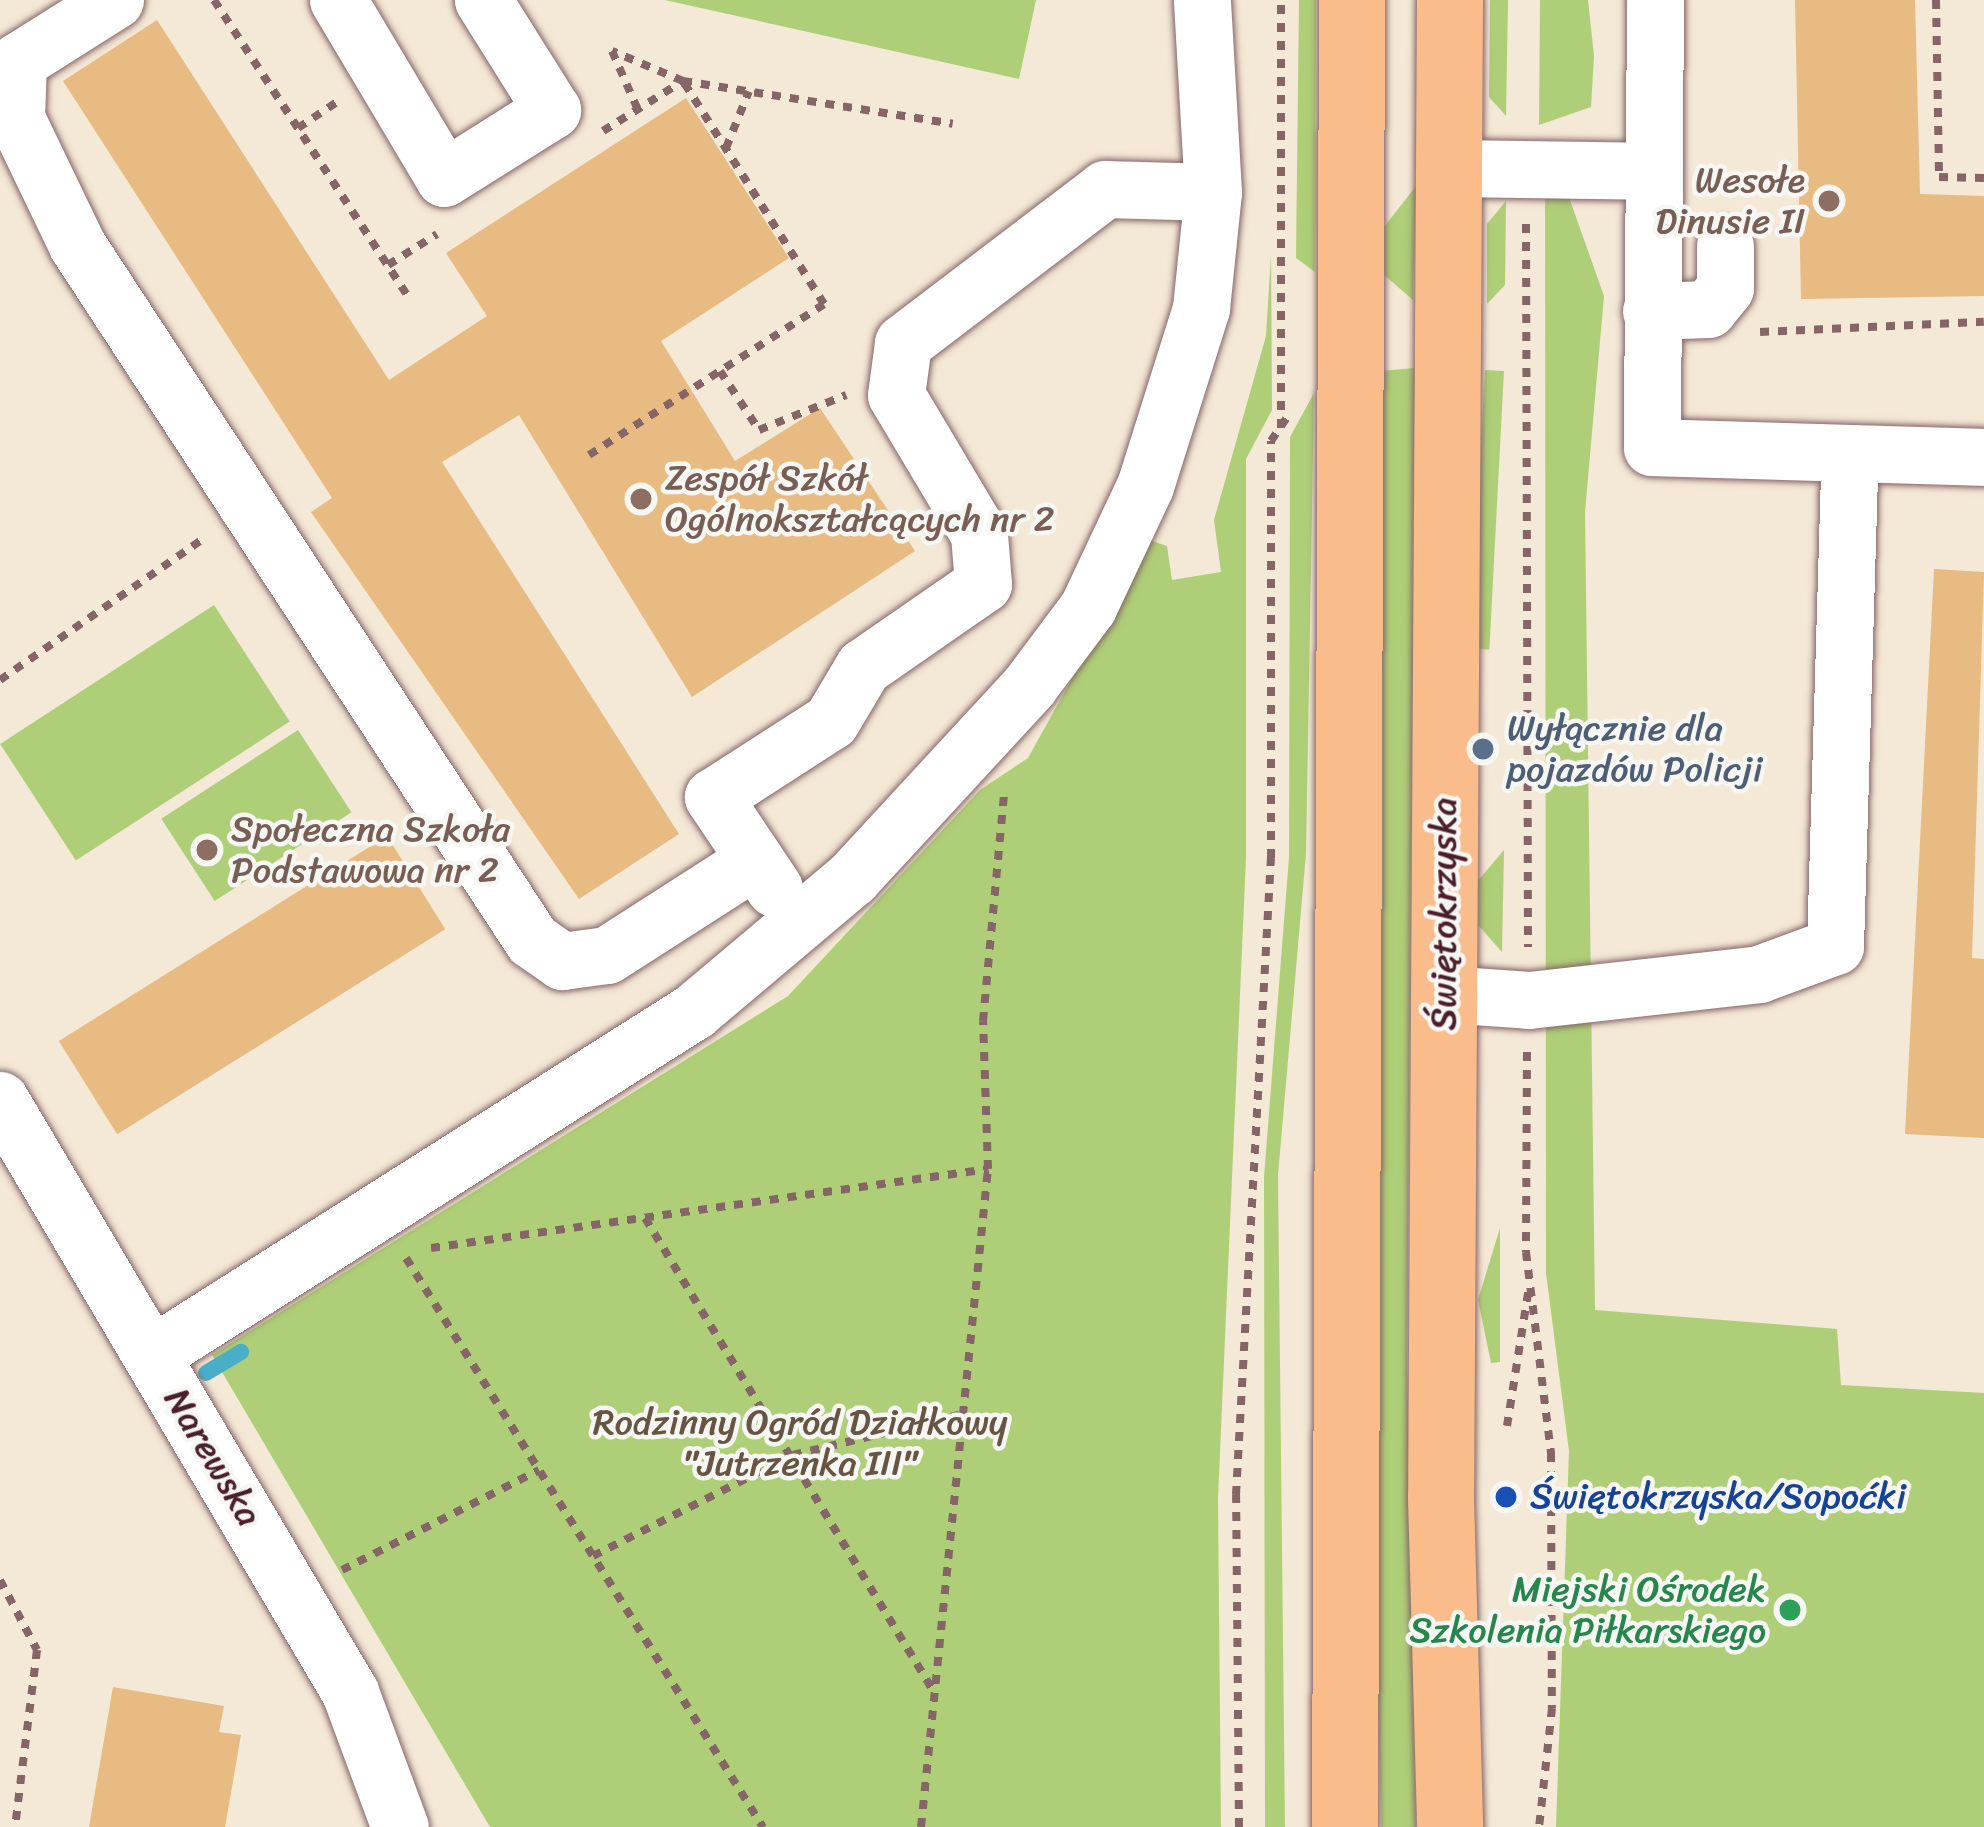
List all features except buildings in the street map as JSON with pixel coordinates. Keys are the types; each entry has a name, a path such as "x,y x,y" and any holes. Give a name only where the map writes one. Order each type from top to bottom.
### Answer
{"main road":[{"path":"1345,1827 1352,0"},
{"name":"Świętokrzyska","path":"1450,0 1444,994 1450,1827"},
{"path":"1352,102 1395,163 1446,168"}],"street":[{"path":"115,0 18,62 9,101 77,245 532,940 562,961 607,955 755,860"},
{"path":"338,0 444,178 552,110 483,0"},
{"path":"152,1354 573,1094 799,927 1004,717 1088,607 1145,486 1201,308 1213,192 1202,0"},
{"path":"1655,0 1652,447 1984,457"},
{"path":"1446,168 1652,171"},
{"path":"799,927 713,797 831,721 863,667 983,584 979,534 896,395 894,365 920,323 1105,189 1213,192"},
{"path":"1651,330 1708,309 1725,288 1725,246"},
{"path":"1444,994 1528,1000 1759,974 1834,946 1850,453"},
{"name":"Narewska","path":"0,1100 350,1692 400,1827"}],"path":[{"path":"214,0 409,298"},
{"path":"1239,1827 1236,1495 1271,858 1281,0"},
{"path":"1936,0 1939,177 1984,178"},
{"path":"638,110 607,54 683,81 953,124"},
{"path":"592,138 683,81"},
{"path":"589,455 824,304 683,81"},
{"path":"725,150 749,91"},
{"path":"1528,169 1529,1286 1551,1453 1552,1708 1539,1827"},
{"path":"388,265 446,229"},
{"path":"1746,333 1984,322"},
{"path":"720,371 759,430 831,395 896,395"},
{"path":"0,680 249,508"},
{"path":"921,1827 988,1169 982,1021 1004,717"},
{"path":"764,1827 405,1258 988,1169"},
{"path":"645,1218 935,1694"},
{"path":"1506,1451 1529,1286"},
{"path":"592,1556 793,1455 963,1414"},
{"path":"340,1572 538,1471"},
{"path":"0,1580 37,1650 15,1827"}],"green space":[{"path":"665,0 1036,0 1019,79"},
{"path":"1299,0 1316,0 1315,272 1296,258"},
{"path":"1490,0 1508,0 1506,116 1489,97"},
{"path":"1540,0 1588,0 1594,56 1591,107 1539,125"},
{"path":"1416,186 1413,300 1383,274 1381,231"},
{"name":"Miejski Ośrodek Szkolenia Piłkarskiego","path":"1545,186 1565,186 1604,296 1585,512 1595,1310 1837,1329 1841,1385 1984,1393 1984,1827 1556,1827 1569,1451 1546,1273"},
{"path":"1506,201 1505,285 1487,304 1487,224"},
{"name":"Rodzinny Ogród Działkowy \"Jutrzenka III\"","path":"1271,255 1272,410 1246,459 1246,858 1218,1498 1221,1827 490,1827 212,1355 788,996 980,790 1028,758 1149,540 1167,546 1172,580 1221,572 1214,520 1266,336"},
{"path":"1415,368 1407,1364 1416,1827 1381,1827 1371,1366 1380,371"},
{"path":"1485,370 1504,371 1489,650 1470,649"},
{"path":"1314,393 1306,854 1278,1175 1285,1827 1265,1827 1264,1177 1289,857 1290,437"},
{"path":"214,605 290,722 76,860 0,744"},
{"path":"298,730 351,812 215,901 161,819"},
{"path":"1504,850 1502,952 1478,925 1476,883"},
{"path":"1500,1228 1500,1362 1491,1363 1478,1300"}],"waterway":[{"path":"206,1373 241,1352"}],"place":[{"name":"Wesołe Dinusie II","path":"1829,201"},
{"name":"Zespół Szkół Ogólnokształcących nr 2","path":"641,499"},
{"name":"Wyłącznie dla pojazdów Policji","path":"1483,749"},
{"name":"Społeczna Szkoła Podstawowa nr 2","path":"207,850"},
{"name":"Świętokrzyska/Sopoćki","path":"1506,1497"},
{"name":"Miejski Ośrodek Szkolenia Piłkarskiego","path":"1790,1610"}]}
